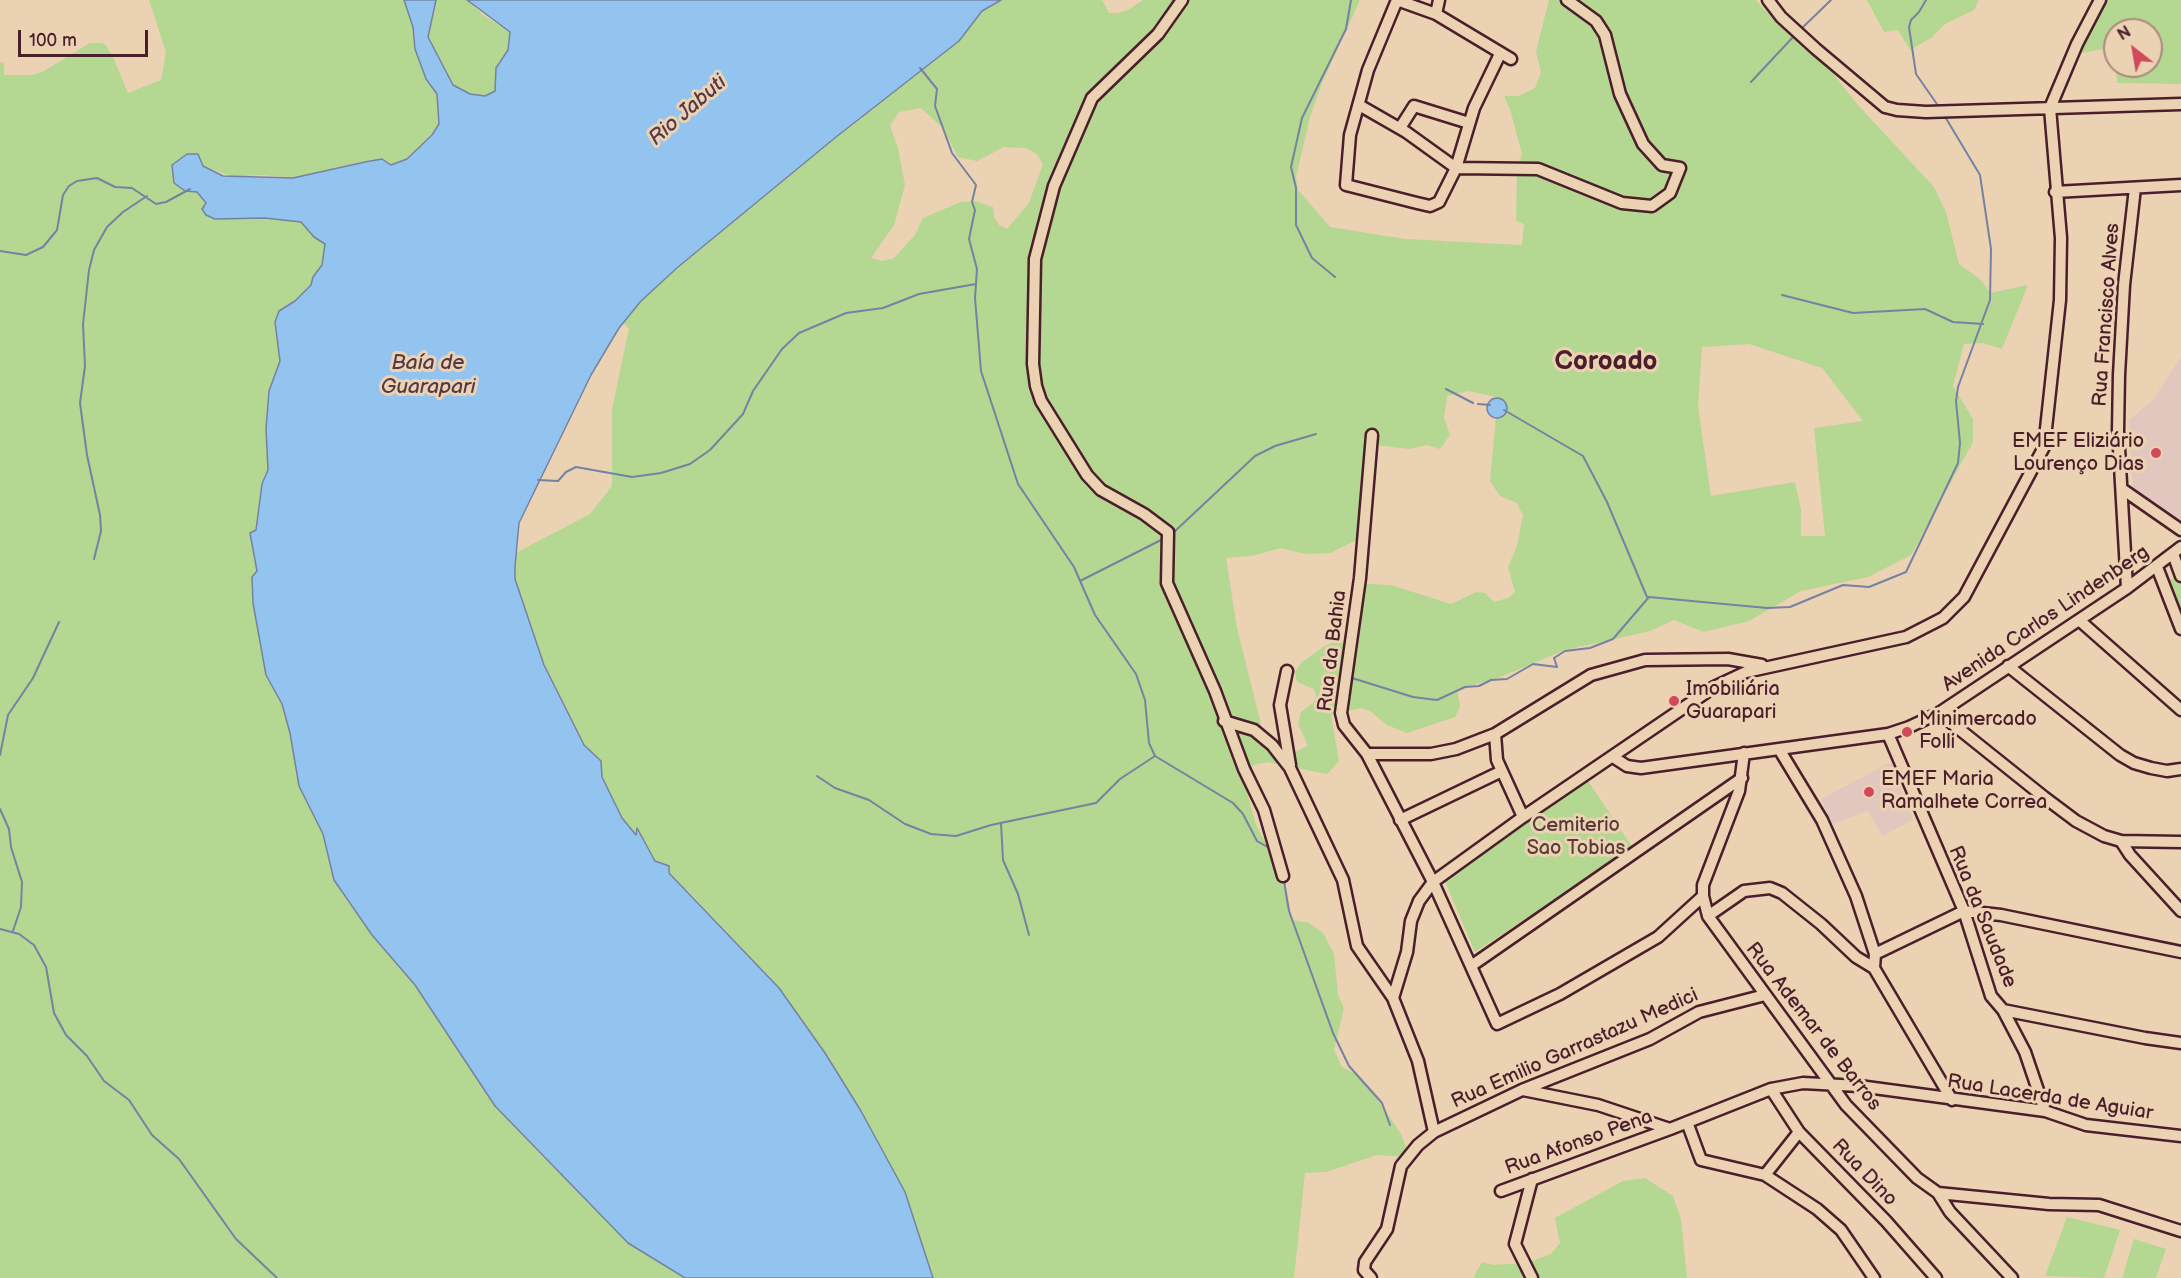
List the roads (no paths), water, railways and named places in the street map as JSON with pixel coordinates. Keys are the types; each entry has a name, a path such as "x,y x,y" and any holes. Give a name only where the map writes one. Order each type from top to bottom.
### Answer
{"street":[{"path":"1182,0 1158,34 1092,98 1054,186 1035,258 1033,363 1036,386 1041,401 1087,475 1101,490 1144,514 1168,532 1167,583 1215,691 1224,721 1264,810 1283,876"},
{"path":"1500,54 1469,123 1456,168 1439,202 1431,206 1346,185 1350,135 1368,70 1397,0 1436,14 1511,59"},
{"path":"1436,14 1439,0"},
{"path":"1359,105 1400,128 1456,168 1538,169 1636,206 1652,206 1670,193 1680,168 1662,165 1643,144 1620,94 1605,35 1596,21 1567,0"},
{"path":"1768,0 1802,36 1885,107 1926,112 2181,104"},
{"path":"1393,998 1407,952 1411,921 1419,901 1433,882 1523,817 1714,687 1746,672 1769,666 1906,637 1943,618 1964,597 2044,447 2060,300 2061,238 2055,192 2050,108 2077,44 2100,0"},
{"path":"1400,128 1413,106 1469,123"},
{"path":"2055,192 2181,185"},
{"name":"Rua Francisco Alves","path":"2127,588 2119,375 2124,285 2135,188"},
{"name":"Rua da Bahia","path":"1372,435 1359,588 1341,713 1344,725 1367,754 1433,882 1497,1024 1560,994 1658,937 1703,896"},
{"path":"2122,489 2181,530"},
{"path":"2177,551 2181,576"},
{"name":"Avenida Carlos Lindenberg","path":"1613,757 1627,766 1641,768 1888,734 1939,713 2127,588 2177,551"},
{"path":"2157,567 2181,629"},
{"path":"2079,620 2181,710"},
{"path":"1367,754 1431,754 1456,749 1495,734 1591,675 1645,660 1728,659 1769,666"},
{"path":"2008,666 2120,755 2134,763 2151,768 2167,771 2181,769"},
{"path":"1287,671 1280,705 1290,768"},
{"path":"1939,713 2076,821 2104,836 2121,841 2181,842"},
{"path":"1224,721 1254,730 1272,745 1290,768"},
{"path":"1495,734 1497,760 1523,817"},
{"name":"Rua da Saudade","path":"1888,734 1964,911 1992,996 2003,1010 2025,1052 2045,1111"},
{"path":"1779,749 1822,820 1856,896 1875,954 1874,968"},
{"name":"Rua Ademar de Barros","path":"1744,753 1742,778 1706,876 1703,896 1708,916 1846,1105 1917,1178 1938,1193 1950,1212 2012,1278"},
{"name":"Rua Emilio Garrastazu Medici","path":"1290,768 1343,880 1357,946 1393,998 1418,1061 1434,1132 1522,1090 1650,1039 1699,1011 1765,995"},
{"path":"1400,820 1502,771"},
{"path":"1471,966 1742,778"},
{"path":"2121,841 2130,855 2181,910"},
{"path":"1708,916 1743,891 1770,888 1782,893 1821,924 1856,957 1874,968 1952,1100"},
{"path":"1875,954 1964,911 2001,915 2181,952"},
{"path":"2003,1010 2181,1043"},
{"name":"Rua Lacerda de Aguiar","path":"1771,1089 1803,1083 1828,1082 2045,1111 2086,1125 2181,1136"},
{"name":"Rua Afonso Pena","path":"1501,1191 1771,1089"},
{"name":"Rua Dino","path":"1771,1089 1799,1132 1886,1221 1936,1278"},
{"name":"Rua Afonso Pena","path":"1522,1090 1598,1105 1670,1129"},
{"path":"1687,1122 1701,1160 1765,1175 1817,1209 1841,1230 1874,1278"},
{"path":"1371,1278 1365,1272 1365,1262 1386,1233 1401,1166 1418,1145 1434,1132"},
{"path":"1765,1175 1799,1132"},
{"path":"1532,1179 1515,1244 1532,1278"},
{"path":"1938,1193 2049,1204 2099,1205 2181,1231"}],"water":[{"name":"Baía de Guarapari","path":"404,0 436,0 428,37 453,85 470,94 485,96 495,91 496,68 508,50 510,32 467,0 1001,0 982,11 959,41 836,137 678,267 641,301 619,328 591,375 519,523 515,566 515,579 544,665 584,745 601,761 602,777 622,818 636,835 637,828 655,861 669,866 669,873 779,988 825,1053 861,1111 905,1192 933,1278 685,1278 628,1243 495,1106 415,985 372,935 334,880 323,834 299,786 290,733 282,704 266,675 253,603 252,577 257,571 250,533 256,530 262,484 268,470 266,429 269,391 280,361 275,322 279,311 295,301 311,285 313,277 322,265 325,244 314,237 301,222 265,218 215,219 206,215 202,209 206,203 197,192 185,191 174,183 172,165 187,154 198,154 203,166 223,176 293,178 382,159 391,165 407,159 432,135 439,124 437,94 426,79 415,49 413,27"},
{"path":"1493,398 1501,398 1507,404 1507,412 1501,418 1493,418 1487,412 1487,404"}],"waterway":[{"path":"1335,277 1312,258 1296,225 1296,188 1291,167 1302,118 1346,29 1351,0"},
{"path":"1800,30 1831,0"},
{"path":"1926,0 1911,20 1909,27 1916,74 1939,107"},
{"path":"1751,82 1794,36"},
{"path":"920,68 937,89 935,106 952,153 976,185 972,202 975,210 969,239 977,269 975,298 981,371 1018,484 1074,567 1095,615 1136,674 1145,700 1149,743 1155,756 1233,803 1243,814 1257,841 1271,849"},
{"path":"1352,678 1413,697 1437,700 1465,687 1479,686 1491,680 1507,679 1533,664 1557,667 1554,658 1565,651 1590,648 1613,639 1649,597 1767,608 1790,607 1843,585 1869,587 1906,572 1958,463 1960,443 1956,401 1958,387 1990,300 1991,249 1980,175 1944,115"},
{"path":"0,251 26,255 43,247 57,230 63,195 69,186 77,181 97,178 115,187 132,188 156,204 166,202 190,189"},
{"path":"94,559 101,531 100,515 87,455 80,403 85,366 83,324 89,270 94,250 107,227 123,212 147,196"},
{"path":"538,480 558,481 566,472 576,467 632,477 661,473 690,464 710,450 743,414 753,391 782,349 799,333 846,313 883,308 919,294 976,284"},
{"path":"1782,295 1853,313 1925,309 1953,322 1983,324"},
{"path":"1446,389 1473,403"},
{"path":"1478,404 1490,405"},
{"path":"1504,410 1583,456 1607,502 1647,597"},
{"path":"1173,533 1255,456 1275,446 1316,434"},
{"path":"1080,581 1163,539"},
{"path":"0,755 8,715 33,678 59,622"},
{"path":"817,776 835,788 869,800 905,824 931,834 956,836 991,825 1096,803 1120,779 1155,756"},
{"path":"0,809 9,829 11,847 22,882 21,907 13,931"},
{"path":"1001,823 1003,860 1018,894 1029,935"},
{"path":"1284,881 1289,911 1333,1033 1349,1066 1382,1103 1390,1125"},
{"path":"0,929 19,934 34,945 46,967 54,1013 66,1035 87,1056 104,1081 129,1100 152,1135 179,1159 236,1239 277,1278"}],"place":[{"name":"EMEF Eliziário Lourenço Dias","path":"2156,453"},
{"name":"Imobiliária Guarapari","path":"1674,701"},
{"name":"Minimercado Folli","path":"1907,732"},
{"name":"EMEF Maria Ramalhete Correa","path":"1869,792"}],"district":[{"name":"Coroado","path":"1606,362"}],"water label":[{"name":"Rio Jabuti","path":"688,111"}],"park label":[{"name":"Cemiterio Sao Tobias","path":"1576,838"}]}
